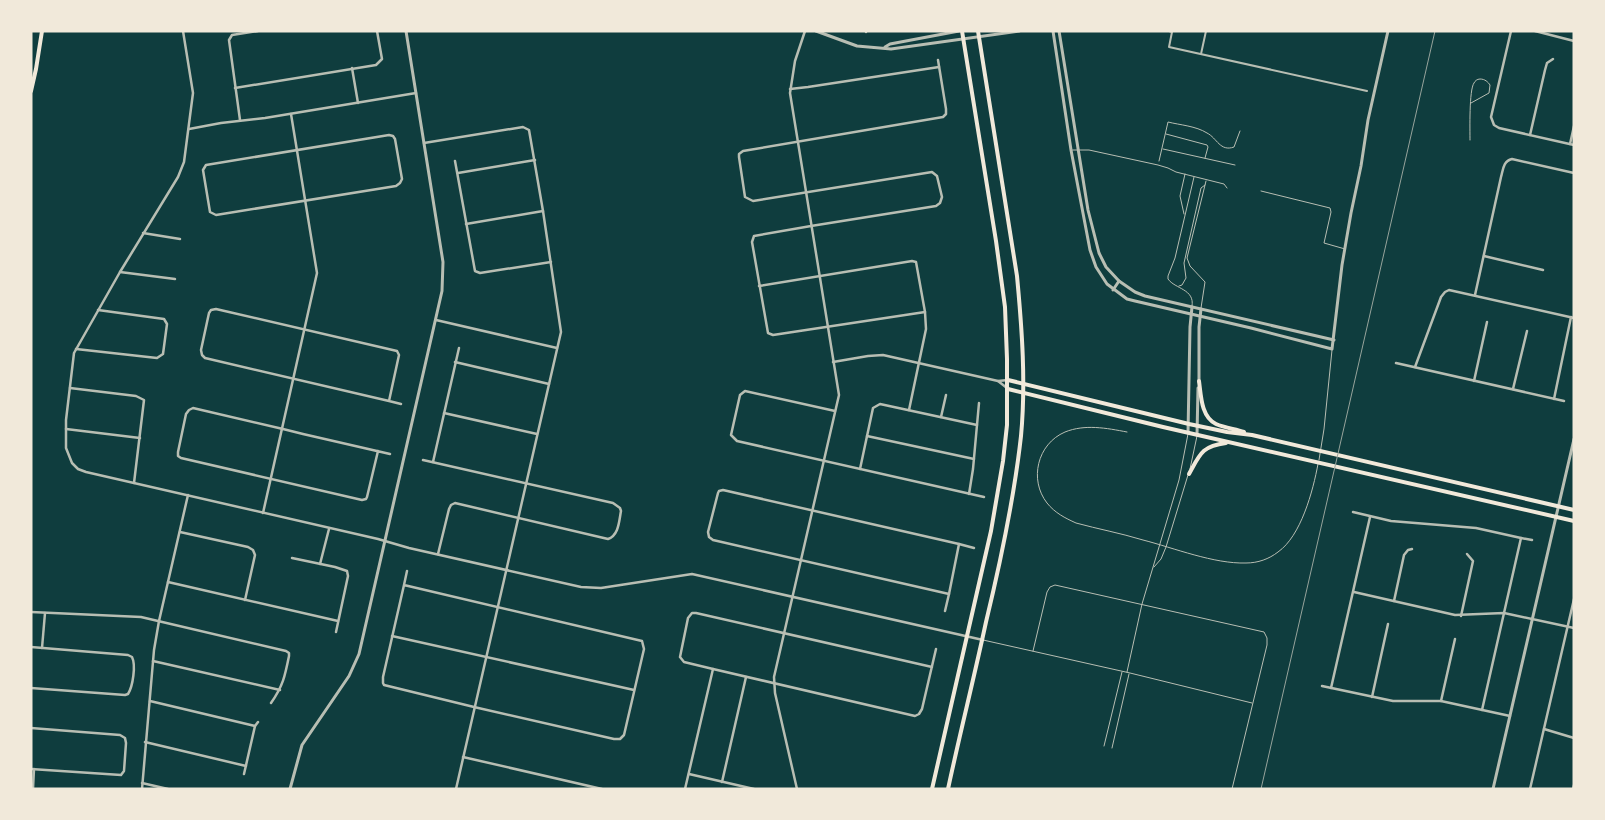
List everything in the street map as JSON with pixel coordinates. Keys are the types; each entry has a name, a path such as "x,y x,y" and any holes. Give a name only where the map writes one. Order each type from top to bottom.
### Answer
{"main road":[{"path":"31,90 42,31"},
{"path":"932,789 984,567 1005,443 1008,389 1006,323 1001,277 964,39 961,31"},
{"path":"948,789 1012,506 1021,434 1023,393 1017,276 978,31"},
{"path":"1008,380 1189,424 1252,435"},
{"path":"1199,381 1204,410 1211,421 1217,424 1312,450 1574,510"},
{"path":"1008,389 1188,433 1574,521"},
{"path":"1188,474 1204,450 1210,446 1228,442"}],"street":[{"path":"183,31 193,88 183,167 76,349 66,429 66,448 72,463 83,471 588,588 601,588 692,574 982,640"},
{"path":"240,120 229,43 230,37 232,35 258,31"},
{"path":"235,88 376,65 382,59 377,31"},
{"path":"290,789 304,740 357,660 386,541 443,286 444,268 406,31"},
{"path":"798,789 773,684 839,395 790,89 795,61 805,31"},
{"path":"816,31 857,46 891,49 1019,31"},
{"path":"885,48 890,44 961,31"},
{"path":"1053,31 1071,150 1090,250 1101,276 1113,290 1128,299 1332,349 1345,249 1368,120 1388,31"},
{"path":"1060,31 1088,210 1099,253 1106,267 1119,281 1134,292 1334,340"},
{"path":"1169,31 1172,32 1169,47 1367,90"},
{"path":"1201,54 1206,31"},
{"path":"1511,31 1491,117 1492,121 1498,127 1574,145"},
{"path":"1535,31 1574,40"},
{"path":"1556,31 1556,36"},
{"path":"1530,135 1545,70 1548,63 1554,59"},
{"path":"925,312 771,335 767,330 752,242 754,236 936,206 942,198 938,176 932,172 753,201 747,199 744,194 739,157 741,152 943,117 946,114 946,109 938,60"},
{"path":"790,89 808,88 939,67"},
{"path":"352,68 358,103"},
{"path":"189,129 416,93"},
{"path":"263,513 306,329 317,273 291,114"},
{"path":"1570,144 1574,126"},
{"path":"424,143 525,127 530,132 561,328 558,348 456,789"},
{"path":"388,135 393,136 402,179 400,184 305,201 213,214 210,212 204,169 208,165 388,135"},
{"path":"1475,295 1504,166 1508,160 1512,159 1574,174"},
{"path":"455,160 473,268 477,273 551,262"},
{"path":"458,173 535,160"},
{"path":"466,224 543,211"},
{"path":"143,233 180,239"},
{"path":"1484,256 1543,270"},
{"path":"760,286 914,261 917,264 925,312 926,334 909,410"},
{"path":"120,272 175,279"},
{"path":"1113,290 1119,281"},
{"path":"1414,367 1443,294 1452,290 1475,295 1572,318 1554,399"},
{"path":"1188,433 1192,307"},
{"path":"389,401 399,355 397,351 216,308 211,310 201,350 205,358 401,404"},
{"path":"1197,435 1201,309"},
{"path":"76,349 157,358 163,354 167,324 164,318 98,310"},
{"path":"436,320 558,348"},
{"path":"1474,381 1487,322"},
{"path":"1513,390 1527,331"},
{"path":"432,462 459,348"},
{"path":"833,362 875,355 896,358 998,382 1008,389"},
{"path":"455,362 549,384"},
{"path":"1396,363 1564,401"},
{"path":"998,382 1008,380"},
{"path":"70,388 142,398 144,402 134,483"},
{"path":"835,411 745,390 740,396 731,432 733,438 737,440 984,497"},
{"path":"941,417 946,395"},
{"path":"969,494 979,402"},
{"path":"860,469 874,408 877,405 880,404 977,425"},
{"path":"378,451 367,497 364,500 271,480 180,457 178,452 186,414 193,408 378,451 390,454"},
{"path":"444,413 537,434"},
{"path":"66,429 140,438"},
{"path":"867,436 974,459"},
{"path":"1492,789 1574,439"},
{"path":"423,460 617,505 621,511 616,533 608,539 455,503 449,509 438,554"},
{"path":"948,594 713,540 708,532 718,493 721,490 974,548"},
{"path":"142,789 152,661 159,621 188,496"},
{"path":"1352,512 1401,523 1476,528 1532,540"},
{"path":"1331,688 1370,516"},
{"path":"320,564 329,528"},
{"path":"180,532 248,547 253,550 255,556 245,600"},
{"path":"1482,710 1521,538"},
{"path":"944,611 959,544"},
{"path":"1394,601 1404,555 1408,550 1412,549"},
{"path":"1461,616 1473,561 1467,554"},
{"path":"292,558 343,569 348,573 336,632"},
{"path":"404,585 642,641 644,649 624,735 620,739 614,739 384,685 382,677 407,571"},
{"path":"168,582 338,621"},
{"path":"1354,592 1461,616 1504,613 1574,628"},
{"path":"1530,789 1574,600"},
{"path":"31,612 136,616 286,650 289,656 280,690 271,703"},
{"path":"42,648 45,613"},
{"path":"932,667 696,613 692,613 688,618 680,657 684,662 915,716 922,709 932,667 936,649"},
{"path":"1372,697 1388,624"},
{"path":"392,636 634,690"},
{"path":"1442,702 1455,639"},
{"path":"31,647 130,656 134,660 131,688 128,694 31,688"},
{"path":"152,661 280,690"},
{"path":"685,789 713,669"},
{"path":"722,782 746,677"},
{"path":"1322,686 1393,701 1442,702 1510,716"},
{"path":"149,701 255,726"},
{"path":"244,774 255,726 258,722"},
{"path":"31,728 120,735 125,738 126,743 124,770 118,776 33,769 33,789"},
{"path":"1544,730 1554,731 1574,738"},
{"path":"145,742 246,766"},
{"path":"463,757 602,789"},
{"path":"689,774 754,789"},
{"path":"142,783 168,789"}],"lane":[{"path":"1470,140 1471,103 1472,88 1474,82 1480,79 1487,81 1490,85 1489,93 1471,103"},
{"path":"1159,161 1168,122 1206,132 1219,145 1230,148 1234,147 1240,130"},
{"path":"1165,134 1207,144 1205,159"},
{"path":"1162,149 1235,165"},
{"path":"1071,150 1094,150 1168,168 1224,184 1227,188"},
{"path":"1184,174 1180,196 1185,217"},
{"path":"1192,307 1193,302 1190,294 1170,282 1168,276 1176,258 1194,176"},
{"path":"1201,309 1205,282 1190,266 1187,258 1206,180"},
{"path":"1179,286 1182,285 1186,278 1184,263 1201,188 1205,185"},
{"path":"1261,191 1330,208 1331,212 1324,243 1345,249"},
{"path":"1127,432 1089,427 1076,429 1061,434 1047,446 1040,457 1037,472 1038,487 1048,504 1065,518 1166,547 1231,562 1248,563 1262,561 1272,556 1290,541 1300,526 1317,470 1324,429 1332,349"},
{"path":"1112,748 1142,604 1177,488 1188,433"},
{"path":"1154,568 1166,547 1188,474 1197,435"},
{"path":"1033,651 1047,592 1053,586 1058,585 1264,632 1267,640 1232,789"},
{"path":"982,640 1253,703"},
{"path":"1104,746 1122,672"}],"railway":[{"path":"1261,789 1435,31"}]}
